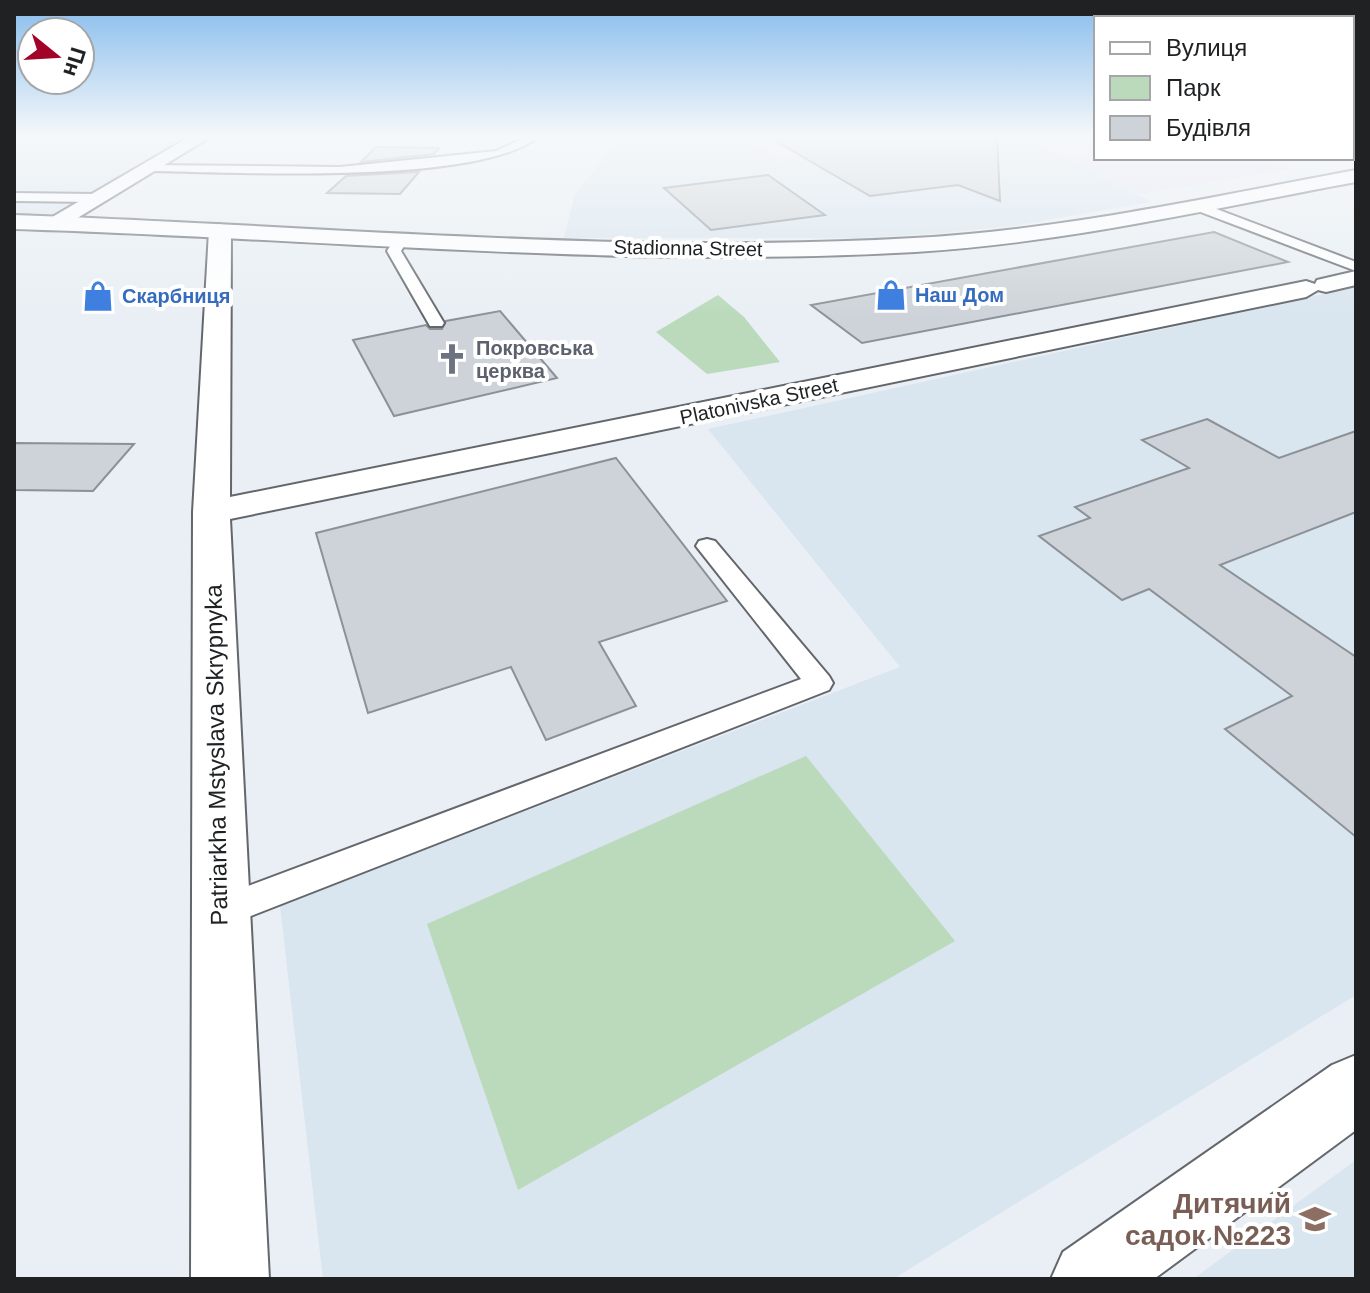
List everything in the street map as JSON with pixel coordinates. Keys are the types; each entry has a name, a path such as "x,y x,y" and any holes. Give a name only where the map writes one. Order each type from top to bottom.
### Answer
{"street":[{"path":"53,223 99,196"},
{"name":"Stadionna Street","path":"16,223 697,250 840,249 1013,236 1242,196"},
{"name":"Patriarkha Mstyslava Skrypnyka","path":"220,231 211,512 230,1279"},
{"name":"Platonivska Street","path":"211,512 1356,278"},
{"path":"1090,1279 1356,1089"}],"lane":[{"path":"14,197 96,198"},
{"path":"1194,205 1356,267"},
{"path":"402,238 394,251 436,323"},
{"path":"220,912 819,683 707,546"}],"shaded area":[{"path":"14,196 87,196 50,217 14,215"},
{"path":"574,196 1141,196 1152,202 1013,226 931,234 856,238 564,238"},
{"path":"1356,287 1356,995 893,1279 323,1279 280,906 900,667 708,429"},
{"name":"Дитячий садок №223","path":"1356,1160 1356,1279 1193,1279"}],"green space":[{"path":"718,295 744,317 780,362 707,374 656,332"},
{"path":"806,756 955,941 518,1190 427,924"}],"building":[{"path":"673,196 798,196 825,215 711,230"},
{"path":"1214,232 1288,262 862,343 811,305"},
{"name":"Покровська церква","path":"500,311 557,378 394,416 353,340 426,325 430,329 442,329 446,321"},
{"path":"1207,419 1279,458 1356,431 1356,512 1220,565 1356,657 1356,837 1225,729 1292,696 1149,589 1122,600 1039,536 1090,518 1075,507 1189,468 1142,440"},
{"path":"14,443 134,444 93,491 14,490"},
{"path":"616,458 727,601 599,642 636,706 546,740 511,667 368,713 316,533"}],"place":[{"name":"Наш Дом","path":"891,295"},
{"name":"Скарбниця","path":"98,296"},
{"name":"Покровська церква","path":"452,359"},
{"name":"Дитячий садок №223","path":"1315,1219"}]}
